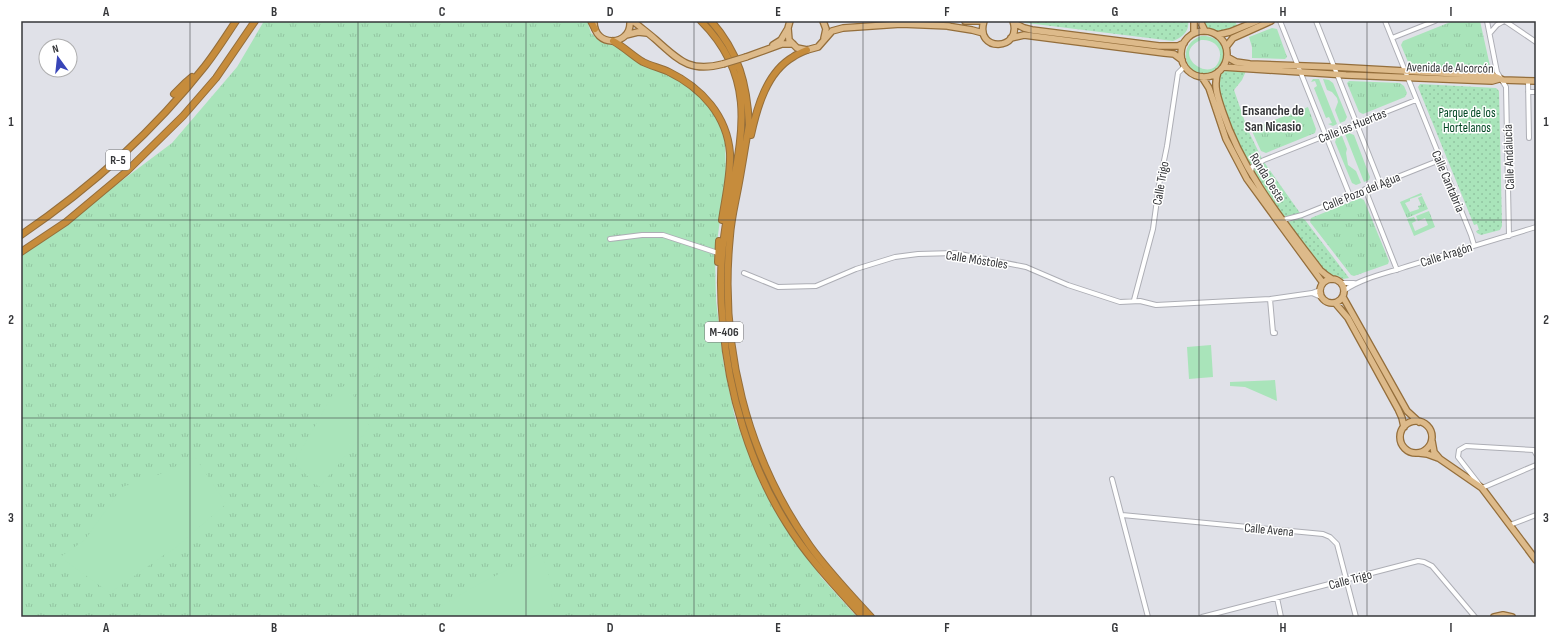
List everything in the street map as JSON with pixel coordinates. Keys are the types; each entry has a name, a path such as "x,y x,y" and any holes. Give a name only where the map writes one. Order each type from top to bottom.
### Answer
{"highway":[{"name":"R-5","path":"21,235 56,211 119,159 171,107 202,70 236,21"},
{"name":"R-5","path":"21,252 66,222 115,181 183,116 216,78 255,21"},
{"path":"591,21 595,29"},
{"name":"M-406","path":"701,21 718,41 734,70 742,108 740,143 722,254 721,290 723,325"},
{"name":"M-406","path":"711,21 731,48 740,68 746,90 749,125 730,234 727,298 734,365 744,410 758,451 774,486 793,521 828,569 871,617"},
{"name":"M-406","path":"613,41 624,47 643,62 669,72 692,86 709,101 721,120 727,137 730,154 718,253 719,290 729,366 739,412 753,454 768,489 786,523 805,551 862,617"},
{"name":"M-406","path":"738,187 744,173 755,115 765,90 779,69 792,57 807,50"},
{"path":"174,94 185,82 202,70"}],"main road":[{"path":"594,21 595,29 602,38 613,41 626,35 638,32 649,34"},
{"path":"626,35 629,30 630,21"},
{"path":"633,21 676,58 692,66 709,68 782,44 793,44"},
{"path":"790,21 787,34 793,44 802,50 818,47 824,38 832,31 843,28 901,24 949,26"},
{"path":"823,21 826,28 824,38"},
{"path":"921,21 983,33"},
{"path":"964,21 984,21 983,33 985,38 993,44 1003,44 1011,38 1014,34 1014,22"},
{"path":"1194,21 1194,33"},
{"path":"1200,21 1205,31"},
{"path":"1217,35 1230,32 1257,21"},
{"path":"1226,47 1233,38 1271,21"},
{"path":"1014,22 1024,28 1032,30 1159,46 1178,46 1184,43 1194,33 1205,31 1217,35 1226,47 1227,57 1223,67 1218,72 1208,77 1195,75 1185,66 1182,60 1182,48 1184,43"},
{"path":"769,48 781,40 788,28"},
{"path":"1011,38 1024,35 1164,52 1174,54 1182,60"},
{"name":"Avenida de Alcorcón","path":"1227,57 1236,62 1250,64 1333,67 1406,74"},
{"name":"Avenida de Alcorcón","path":"1223,67 1336,74 1494,76 1501,79 1536,81"},
{"name":"Ronda Oeste","path":"1218,72 1215,87 1223,112 1232,139 1251,175 1320,270 1332,279"},
{"name":"Ronda Oeste","path":"1202,77 1209,88 1226,139 1247,179 1323,283"},
{"path":"1336,304 1343,298 1345,290 1342,283 1332,279 1323,283 1320,290 1321,297 1327,303 1336,304 1348,318 1398,408 1404,427"},
{"path":"1343,298 1407,411 1419,422 1428,427 1432,436 1434,452 1440,459"},
{"path":"1419,422 1411,422 1404,427 1400,436 1403,446 1410,452 1427,454 1440,459 1482,488 1536,560"},
{"path":"1415,453 1426,450 1432,441"},
{"path":"1494,617 1503,614 1512,617"}],"street":[{"path":"1280,21 1350,196"},
{"path":"1316,21 1380,183"},
{"name":"Calle Cantabria","path":"1385,21 1440,160 1472,235 1474,245"},
{"path":"1392,38 1435,21"},
{"name":"Calle Andalucía","path":"1487,21 1497,72 1506,87 1509,236"},
{"path":"1490,33 1497,25 1504,21 1536,42"},
{"name":"Calle Trigo","path":"1134,300 1153,230 1178,73 1185,66"},
{"path":"1528,81 1529,138"},
{"path":"1528,92 1536,92"},
{"name":"Calle las Huertas","path":"1251,175 1252,167 1257,163 1416,100"},
{"name":"Calle Pozo del Agua","path":"1283,220 1302,215 1440,160"},
{"path":"1365,189 1397,270"},
{"name":"Calle Aragón","path":"1345,290 1356,283 1474,245 1536,227"},
{"path":"610,239 642,234 663,235 718,253"},
{"name":"Calle Móstoles","path":"744,272 778,287 816,286 856,269 894,257 918,254 955,253 1026,267 1068,285 1120,302 1134,300 1156,305 1270,299"},
{"name":"Calle Aragón","path":"1342,283 1356,283"},
{"path":"1275,333 1273,333 1270,299 1312,293 1320,290"},
{"path":"1312,293 1321,297"},
{"path":"1535,451 1466,446 1459,450 1458,457 1482,488 1536,465"},
{"path":"1112,479 1148,617"},
{"name":"Calle Avena","path":"1122,515 1324,534 1330,537 1337,544 1356,617"},
{"path":"1510,526 1536,515"},
{"name":"Calle Trigo","path":"1202,617 1418,561 1432,566 1475,617"},
{"path":"1277,598 1281,617"}],"green space":[{"path":"264,21 587,21 591,33 601,42 622,48 651,67 685,83 700,94 717,118 725,139 726,176 715,257 716,300 723,360 735,418 762,487 821,577 857,617 21,617 21,256 172,143 237,67"},
{"path":"1022,21 1188,21 1188,28 1185,34 1173,41 1025,23"},
{"path":"1202,21 1234,21 1238,26 1223,31 1218,31 1210,29"},
{"path":"1453,21 1480,21 1490,66 1488,69 1413,66 1408,62 1401,45 1403,41"},
{"path":"1272,28 1277,29 1287,57 1285,59 1252,58 1252,47 1249,37"},
{"path":"1201,36 1206,36 1215,39 1221,44 1224,58 1219,68 1213,72 1204,74 1197,73 1191,69 1187,63 1186,55 1187,48 1192,41","holes":["1201,40 1215,44 1220,52 1217,65 1211,69 1203,69 1196,66 1191,60 1189,53 1192,46"]},
{"path":"1229,70 1246,71 1242,80 1234,90 1247,128 1262,159 1253,163 1249,167 1240,150 1226,116 1217,86 1220,75"},
{"path":"1313,79 1319,79 1337,124 1333,126 1328,124 1332,123 1329,117 1326,118 1314,88 1317,86 1315,81 1311,82"},
{"path":"1323,79 1329,80 1333,83 1347,117 1345,121 1340,123 1335,110 1338,102 1337,98 1332,92 1327,90"},
{"path":"1349,81 1400,83 1404,86 1407,93 1405,97 1363,114 1359,112 1347,83"},
{"name":"Parque de los Hortelanos","path":"1420,84 1496,88 1499,91 1502,226 1500,230 1481,235 1477,233 1476,231 1479,230 1477,224 1474,225 1418,87"},
{"path":"1308,107 1316,129 1315,133 1266,153 1261,151 1251,129"},
{"path":"1349,133 1354,135 1370,177 1369,180 1364,182 1345,134"},
{"path":"1342,136 1347,149 1346,153 1348,165 1356,171 1361,183 1356,185 1352,183 1335,142 1337,137"},
{"path":"1264,162 1300,213 1288,217 1283,216 1266,195 1253,173 1254,168"},
{"path":"1421,193 1422,195 1410,199 1410,201 1405,203 1410,212 1419,209 1418,206 1421,205 1418,198 1422,196 1428,209 1407,218 1400,202"},
{"path":"1360,198 1364,200 1389,261 1388,264 1354,276 1351,275 1310,222 1311,218"},
{"path":"1429,211 1435,227 1414,236 1407,219 1414,217 1416,221 1412,223 1415,231 1428,225 1425,218 1418,221 1416,216"},
{"path":"1302,218 1349,278 1343,279 1338,276 1332,276 1323,270 1287,222"},
{"path":"1211,345 1213,377 1189,379 1187,347"},
{"path":"378,366 380,371 353,395 370,427 319,487 294,463 334,392"},
{"path":"1275,380 1277,401 1245,387 1230,386 1230,382"},
{"path":"195,457 226,504 174,549 110,593 60,557 85,540 122,487 158,475"},
{"path":"541,553 550,579 554,617 422,617 477,585"}],"district":[{"name":"Ensanche de San Nicasio","path":"1273,118"}]}
